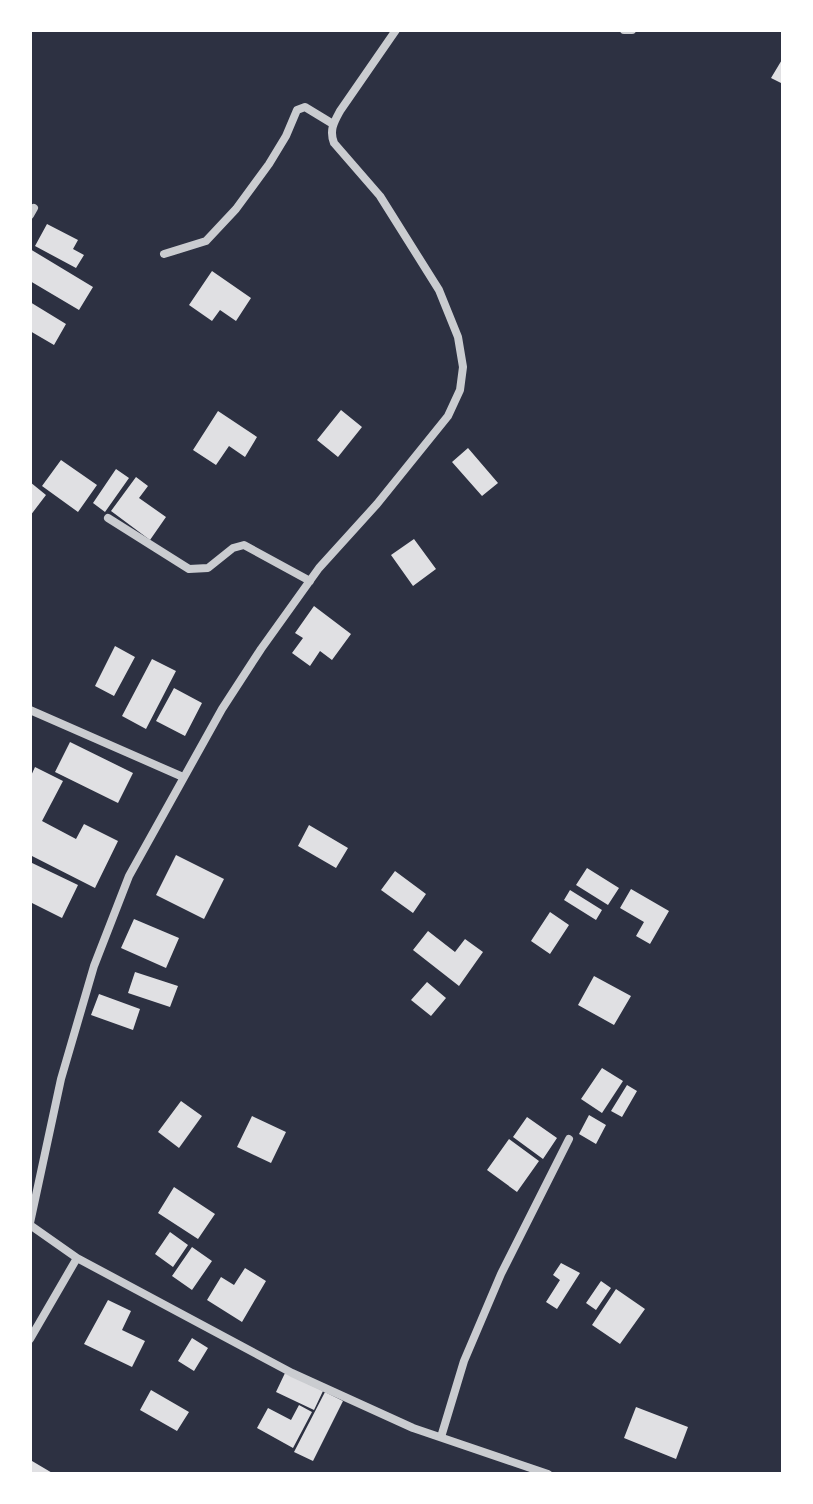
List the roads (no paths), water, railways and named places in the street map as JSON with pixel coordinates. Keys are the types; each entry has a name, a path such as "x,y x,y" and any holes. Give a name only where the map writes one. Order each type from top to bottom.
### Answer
{"street":[{"path":"396,30 333,124 332,136 334,143 380,196 439,290 458,337 463,367 460,390 448,416 310,581 222,709 129,876 94,966 61,1079 30,1224 77,1258 292,1373 413,1428 548,1474"},
{"path":"624,30 632,30"},
{"path":"164,254 206,241 236,209 269,164 297,110 305,107 333,124"},
{"path":"108,518 189,569 208,568 233,548 244,545 310,581"},
{"path":"30,710 183,777"},
{"path":"441,1437 464,1361 506,1264 569,1139"},
{"path":"30,1339 77,1258"}]}
